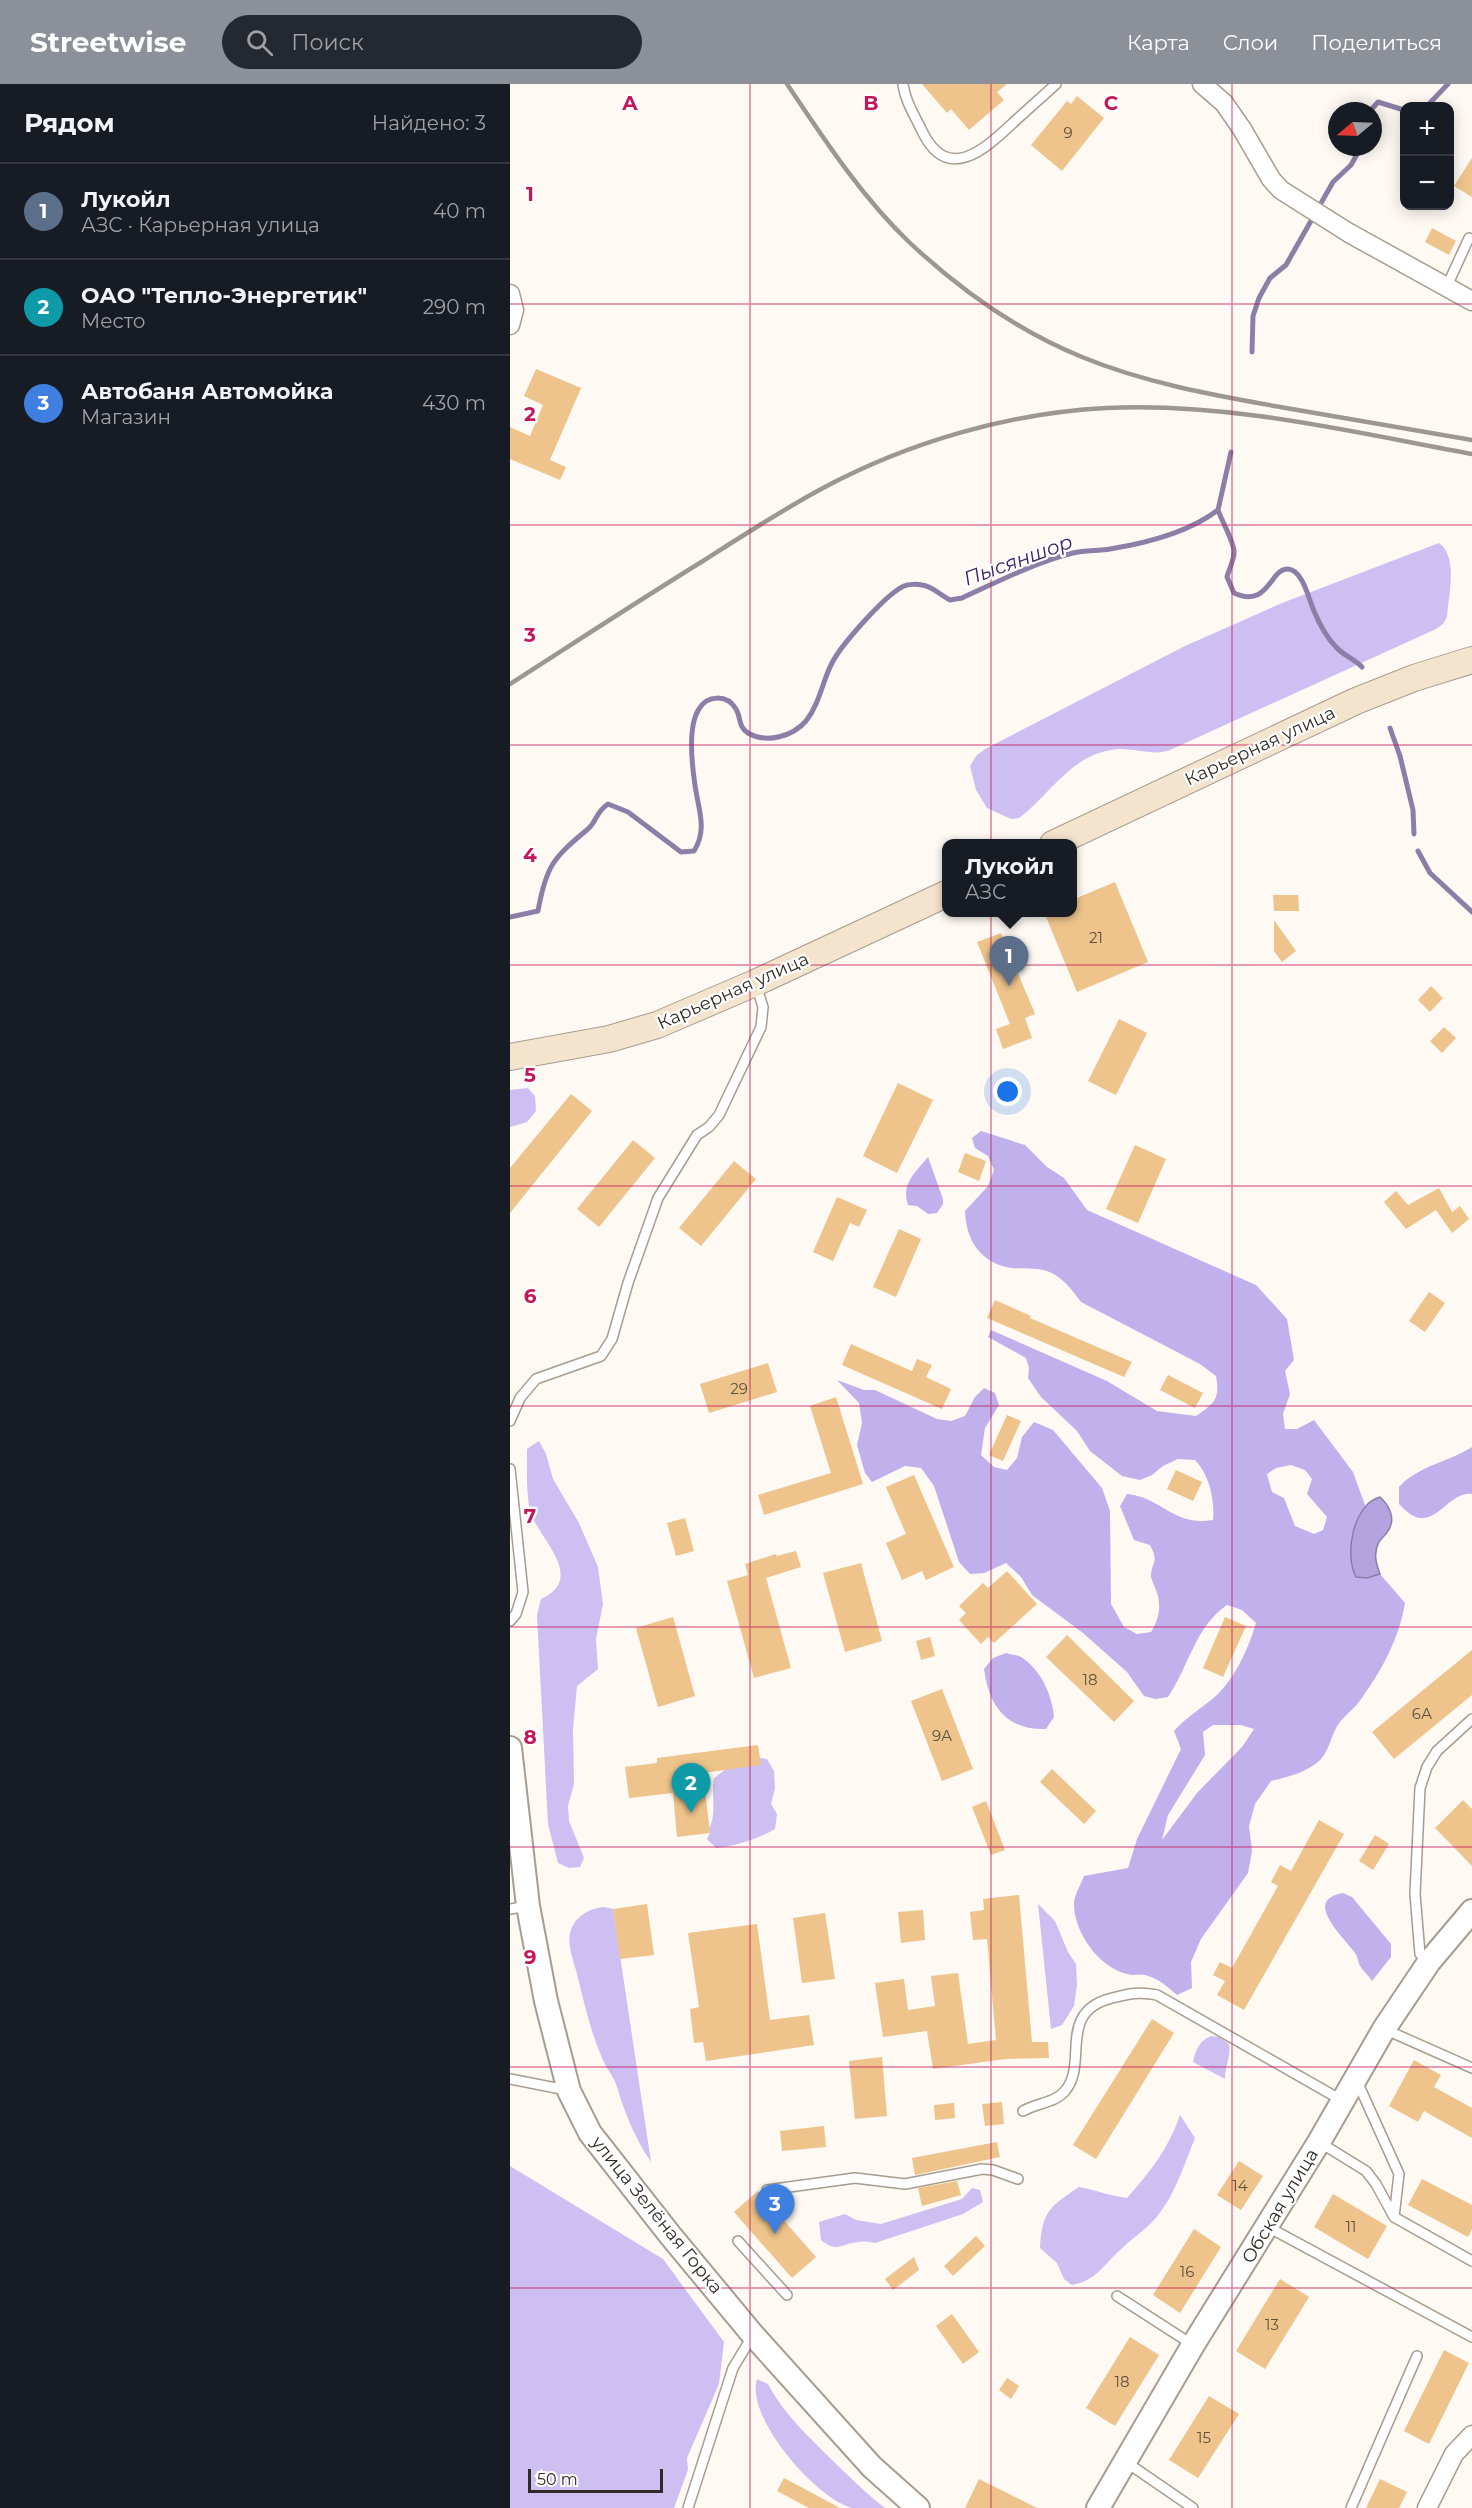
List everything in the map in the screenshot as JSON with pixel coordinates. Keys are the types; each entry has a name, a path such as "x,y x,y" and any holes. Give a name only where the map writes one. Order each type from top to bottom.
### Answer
{"main road":[{"name":"Карьерная улица","path":"1062,839 1356,701 1414,678 1472,660"},
{"name":"Карьерная улица","path":"510,1057 636,1033 755,983 942,896"}],"street":[{"path":"1202,84 1224,103 1270,179 1334,224 1472,301"},
{"path":"510,294 514,310 510,325"},
{"name":"улица Зелёная Горка","path":"510,1748 519,1908 569,2091 590,2133 610,2161 753,2335 872,2467 918,2508"},
{"name":"Обская улица","path":"1098,2508 1194,2345 1319,2142 1384,2029 1429,1962 1472,1911"},
{"path":"1427,2508 1454,2454 1472,2435"}],"lane":[{"path":"903,84 904,93 927,141 944,157 966,158 991,145 1056,84"},
{"path":"1447,286 1469,238"},
{"path":"510,1421 520,1398 536,1379 601,1356 612,1339 628,1283 658,1198 698,1135 719,1115 761,1028 763,1007 755,983"},
{"path":"510,1470 523,1592 516,1614 510,1621"},
{"path":"1420,1954 1415,1894 1422,1779 1437,1751 1472,1719"},
{"path":"1023,2112 1034,2105 1052,2100 1065,2091 1074,2072 1074,2047 1085,2013 1101,2001 1142,1991 1157,1995 1343,2101"},
{"path":"1384,2029 1472,2068"},
{"path":"1356,2077 1399,2174 1394,2217"},
{"path":"510,2079 569,2091"},
{"path":"1319,2142 1366,2171 1394,2217 1472,2261"},
{"path":"767,2190 855,2178 905,2184 982,2169 993,2170 1018,2179"},
{"path":"1268,2227 1472,2337"},
{"path":"738,2241 787,2295"},
{"path":"1118,2296 1194,2345"},
{"path":"690,2507 733,2368 753,2335"},
{"path":"1351,2508 1417,2356"},
{"path":"1126,2462 1193,2508"}],"shaded area":[{"path":"1439,543 1449,558 1451,578 1447,617 1436,629 1170,750 1156,752 1119,749 1096,754 1083,760 1061,778 1019,818 1011,819 987,808 976,790 970,766 976,756 985,749 1185,646 1282,603"},
{"path":"528,1088 535,1096 536,1111 527,1122 510,1127 510,1090"},
{"path":"981,1131 1025,1145 1047,1167 1064,1178 1087,1210 1256,1285 1287,1319 1294,1360 1285,1371 1290,1394 1283,1414 1285,1429 1297,1429 1314,1420 1353,1472 1365,1505 1363,1512 1367,1578 1380,1574 1405,1603 1394,1642 1382,1667 1359,1702 1337,1726 1322,1758 1301,1772 1271,1781 1255,1804 1249,1826 1252,1851 1248,1873 1201,1939 1191,1962 1192,1988 1177,1995 1154,1978 1145,1975 1129,1975 1116,1970 1097,1956 1083,1936 1075,1913 1074,1902 1084,1876 1128,1868 1137,1839 1181,1749 1174,1731 1225,1687 1241,1661 1256,1623 1242,1610 1227,1605 1207,1624 1168,1697 1156,1699 1144,1696 1127,1672 1083,1633 1032,1595 1021,1577 1006,1563 984,1573 970,1574 959,1562 934,1486 921,1468 905,1466 872,1482 865,1473 857,1445 862,1423 859,1403 837,1380 864,1390 875,1390 937,1419 951,1421 965,1416 975,1397 984,1388 995,1393 999,1405 985,1428 981,1455 994,1467 1007,1470 1017,1458 1022,1437 1034,1422 1053,1430 1102,1488 1110,1511 1111,1604 1124,1627 1137,1634 1151,1632 1158,1617 1159,1606 1151,1577 1155,1559 1150,1545 1134,1540 1120,1506 1127,1494 1149,1500 1178,1516 1200,1521 1213,1520 1212,1496 1204,1472 1195,1460 1178,1459 1140,1480 1122,1476 1090,1451 1077,1431 1041,1397 1028,1378 1029,1368 1026,1358 988,1337 991,1330 1107,1381 1157,1411 1196,1416 1215,1400 1216,1376 1200,1364 1081,1302 1058,1276 1042,1270 1006,1267 996,1264 981,1253 971,1239 965,1211 988,1186 994,1170 988,1156 975,1148 972,1138","holes":["1291,1465 1305,1470 1312,1479 1307,1494 1327,1517 1323,1530 1314,1534 1295,1526 1284,1498 1272,1492 1267,1474 1276,1468","1213,1725 1241,1725 1254,1729 1242,1747 1197,1793 1162,1840 1168,1815 1205,1755 1203,1732"]},
{"path":"928,1157 943,1204 937,1213 928,1214 917,1206 908,1205 906,1191 910,1179"},
{"path":"539,1441 546,1454 553,1479 579,1523 598,1567 603,1604 596,1639 598,1669 577,1686 573,1729 574,1784 568,1806 569,1821 584,1858 580,1867 569,1868 558,1863 548,1824 537,1615 541,1599 554,1590 560,1580 560,1569 556,1557 530,1511 527,1449"},
{"path":"1472,1447 1472,1494 1462,1495 1430,1517 1421,1518 1411,1514 1399,1504 1399,1487 1407,1480 1424,1469"},
{"path":"1380,1497 1387,1504 1392,1522 1376,1550 1376,1562 1380,1574 1367,1578 1356,1577 1352,1568 1351,1556 1353,1531 1363,1509"},
{"path":"1006,1653 1024,1659 1045,1685 1054,1717 1046,1729 1032,1728 1011,1720 1002,1714 990,1695 984,1669 993,1658"},
{"path":"752,1757 767,1759 774,1771 775,1788 771,1804 777,1814 775,1829 731,1846 716,1848 707,1839 713,1817 714,1778 727,1768"},
{"path":"1343,1893 1352,1897 1391,1944 1391,1957 1372,1981 1326,1911 1326,1903 1331,1897"},
{"path":"1038,1904 1055,1921 1068,1952 1076,1964 1077,1985 1074,2006 1062,2025 1051,2029"},
{"path":"604,1907 613,1909 651,2162 631,2126 616,2083 598,2048 570,1948 569,1938 575,1922 588,1911"},
{"path":"1211,2036 1219,2037 1229,2044 1225,2079 1193,2062 1199,2046"},
{"path":"1180,2115 1195,2138 1167,2202 1150,2224 1098,2272 1087,2280 1072,2285 1064,2279 1057,2263 1040,2248 1045,2218 1054,2206 1079,2187 1127,2198 1158,2159"},
{"path":"510,2166 663,2259 724,2342 719,2384 687,2458 688,2470 674,2508 510,2508"},
{"path":"972,2188 980,2190 983,2202 963,2214 875,2243 861,2242 836,2247 821,2240 819,2222 845,2214 856,2220 881,2224 962,2199"},
{"path":"757,2379 768,2384 781,2405 804,2432 885,2508 852,2508 820,2489 803,2473 772,2434 762,2414 756,2395"}],"building":[{"path":"922,84 1007,84 997,92 1004,100 969,130 951,109 947,113"},
{"path":"1077,96 1104,118 1062,171 1031,145 1067,101 1071,104"},
{"path":"1472,158 1472,197 1454,186"},
{"path":"1432,228 1456,241 1449,255 1425,242"},
{"path":"536,369 581,388 550,460 566,467 560,480 510,459 510,427 530,436 543,405 524,396"},
{"path":"1115,882 1148,962 1077,992 1046,917 1077,917 1077,898"},
{"path":"1273,895 1298,895 1299,911 1274,911"},
{"path":"1274,920 1296,951 1282,962 1274,951"},
{"path":"1001,933 1035,1014 1025,1018 1032,1038 1003,1049 996,1029 1010,1024 977,942"},
{"path":"1431,986 1443,998 1430,1012 1418,1000"},
{"path":"1119,1019 1147,1033 1116,1095 1088,1081"},
{"path":"1444,1027 1456,1038 1442,1053 1430,1041"},
{"path":"898,1083 933,1100 897,1173 863,1156"},
{"path":"571,1094 592,1111 510,1213 510,1168"},
{"path":"633,1140 655,1158 599,1227 577,1209"},
{"path":"1135,1145 1166,1159 1138,1223 1106,1209"},
{"path":"965,1153 986,1161 979,1181 958,1172"},
{"path":"734,1161 756,1179 701,1246 679,1228"},
{"path":"1439,1188 1452,1212 1460,1206 1469,1219 1452,1233 1436,1210 1406,1229 1384,1202 1396,1191 1408,1205"},
{"path":"837,1197 867,1210 859,1227 850,1223 833,1261 813,1252"},
{"path":"899,1229 921,1239 896,1297 873,1287"},
{"path":"1429,1292 1445,1303 1425,1332 1409,1321"},
{"path":"995,1300 1031,1316 1030,1318 1132,1362 1124,1377 987,1318"},
{"path":"851,1344 912,1371 917,1359 932,1365 926,1377 951,1389 942,1409 842,1365"},
{"path":"768,1363 777,1392 709,1413 700,1384"},
{"path":"1168,1375 1203,1393 1195,1408 1160,1390"},
{"path":"836,1397 863,1484 764,1515 758,1495 831,1473 810,1406"},
{"path":"1007,1415 1021,1421 1003,1461 989,1455"},
{"path":"1176,1470 1202,1482 1193,1501 1167,1489"},
{"path":"914,1475 954,1567 926,1580 922,1571 902,1580 886,1543 906,1534 886,1487"},
{"path":"685,1518 694,1551 676,1556 667,1523"},
{"path":"796,1551 801,1567 766,1578 791,1668 754,1678 727,1581 748,1575 745,1564 776,1554 777,1556"},
{"path":"861,1563 882,1641 845,1652 823,1573"},
{"path":"1007,1571 1037,1604 994,1643 988,1637 981,1644 959,1620 966,1613 959,1606 983,1583 988,1588"},
{"path":"673,1617 695,1696 658,1707 636,1628"},
{"path":"1225,1617 1246,1626 1223,1677 1203,1668"},
{"path":"1067,1635 1134,1701 1114,1722 1046,1657"},
{"path":"930,1637 935,1656 921,1660 916,1641"},
{"path":"1472,1650 1472,1695 1394,1759 1372,1732"},
{"path":"942,1689 973,1769 942,1781 911,1701"},
{"path":"758,1745 761,1765 703,1773 710,1833 677,1837 673,1793 629,1798 625,1767 657,1763 657,1758"},
{"path":"1052,1769 1096,1811 1084,1824 1040,1782"},
{"path":"1463,1800 1472,1809 1472,1866 1435,1828"},
{"path":"986,1801 1005,1850 991,1855 972,1807"},
{"path":"1319,1820 1344,1834 1244,2010 1217,1995 1225,1981 1213,1975 1220,1962 1232,1968 1278,1886 1271,1882 1280,1865 1291,1871"},
{"path":"1375,1835 1389,1844 1373,1870 1359,1861"},
{"path":"1019,1895 1032,2042 1048,2042 1049,2058 1005,2059 933,2069 927,2031 883,2037 875,1983 904,1979 908,2010 935,2006 931,1976 958,1973 968,2044 996,2040 987,1939 973,1940 970,1912 984,1910 983,1899"},
{"path":"647,1904 654,1955 620,1959 613,1909"},
{"path":"923,1910 925,1940 901,1943 898,1912"},
{"path":"825,1913 835,1979 802,1983 793,1918"},
{"path":"757,1924 770,2020 809,2015 814,2045 706,2061 703,2042 694,2043 690,2009 699,2007 688,1933"},
{"path":"1152,2019 1174,2033 1096,2159 1073,2145"},
{"path":"882,2057 887,2116 855,2119 849,2061"},
{"path":"1414,2060 1441,2075 1434,2087 1472,2108 1472,2138 1424,2111 1418,2122 1389,2106"},
{"path":"1002,2102 1004,2124 985,2126 982,2104"},
{"path":"954,2103 955,2118 935,2120 934,2105"},
{"path":"824,2126 826,2147 782,2151 780,2131"},
{"path":"997,2142 1000,2157 915,2175 912,2158"},
{"path":"1239,2161 1263,2176 1241,2210 1217,2195"},
{"path":"1422,2179 1472,2205 1472,2229 1468,2237 1408,2205"},
{"path":"957,2181 961,2195 922,2206 918,2188"},
{"path":"758,2191 816,2257 792,2278 734,2212"},
{"path":"1333,2194 1387,2226 1368,2259 1314,2227"},
{"path":"1194,2229 1221,2247 1180,2313 1153,2295"},
{"path":"976,2236 985,2246 953,2276 944,2266"},
{"path":"914,2257 919,2270 893,2290 885,2279"},
{"path":"1280,2279 1309,2297 1265,2369 1236,2351"},
{"path":"952,2314 979,2352 963,2364 936,2326"},
{"path":"1130,2337 1159,2355 1115,2426 1086,2408"},
{"path":"1444,2350 1469,2363 1429,2444 1404,2431"},
{"path":"1007,2378 1019,2386 1011,2399 999,2390"},
{"path":"1209,2396 1239,2414 1198,2478 1169,2460"},
{"path":"784,2478 840,2508 809,2508 777,2491"},
{"path":"979,2479 1037,2508 965,2508"},
{"path":"1380,2479 1407,2492 1399,2508 1366,2508"}],"waterway":[{"name":"Пысяншор","path":"1431,102 1448,84"},
{"name":"Пысяншор","path":"1382,103 1400,109"},
{"name":"Пысяншор","path":"1252,352 1253,316 1259,298 1270,278 1286,265 1333,182 1351,165 1356,156"},
{"name":"Пысяншор","path":"510,917 538,911 544,883 553,864 591,826 608,804 628,812 681,852 694,851 700,835 701,819 691,746 695,717 707,701 717,698 728,701 736,709 743,728 755,736 779,737 794,731 811,714 832,663 845,644 876,609 896,591 913,584 929,587 950,600 962,598 1046,561 1078,552 1138,544 1180,531 1218,510 1231,452"},
{"path":"1218,510 1234,549 1227,577 1234,593 1246,597 1255,596 1262,592 1282,570 1293,571 1302,580 1316,616 1329,639 1339,650 1362,667"},
{"path":"1390,728 1400,756 1413,810 1414,834"},
{"path":"1418,851 1430,873 1472,912"}],"railway":[{"path":"787,84 859,186 909,242 948,276 990,307 1058,347 1130,374 1180,387 1472,440"},
{"path":"510,684 747,533 823,488 890,457 997,423 1033,416 1106,408 1152,407 1198,410 1290,420 1472,454"}],"place":[{"name":"Лукойл","path":"1009,986"},
{"name":"ОАО \"Тепло-Энергетик\"","path":"691,1813"},
{"name":"Автобаня Автомойка","path":"775,2234"}]}
